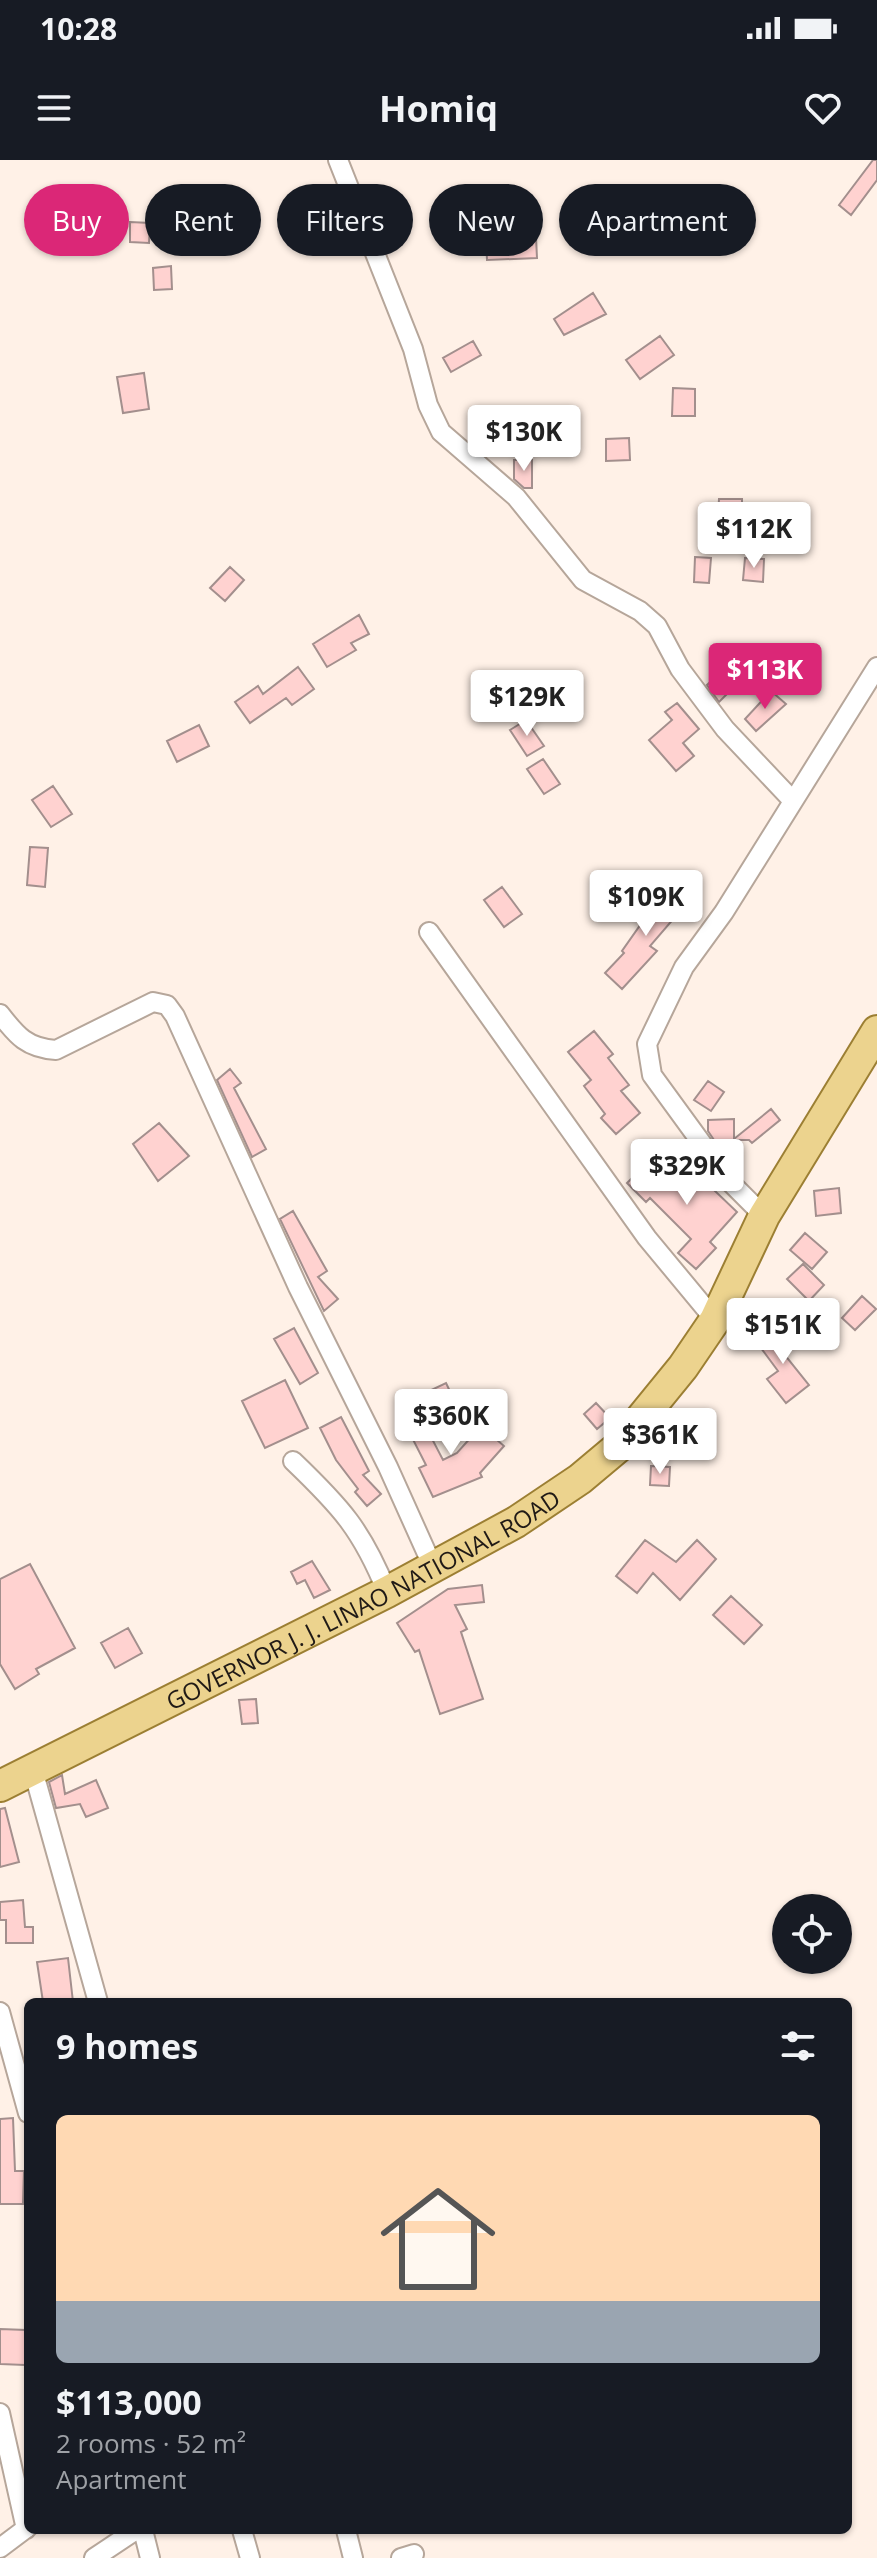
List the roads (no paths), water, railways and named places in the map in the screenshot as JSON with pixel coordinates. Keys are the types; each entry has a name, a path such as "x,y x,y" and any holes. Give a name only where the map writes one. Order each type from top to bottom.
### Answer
{"main road":[{"name":"GOVERNOR J. J. LINAO NATIONAL ROAD","path":"0,1786 387,1592 516,1522 580,1479 617,1448 683,1367 715,1320 764,1216 877,1031"}],"street":[{"path":"338,160 413,349 428,405 441,432 516,497 583,580 640,611 657,626 680,669 725,729 793,801"},
{"path":"764,1216 730,1182 652,1075 647,1044 684,967 724,912 877,667"},
{"path":"429,932 647,1238 715,1320"},
{"path":"0,1014 22,1041 38,1049 56,1050 153,1002 167,1005 175,1016 298,1287 388,1467 433,1567"},
{"path":"293,1461 352,1521 369,1547 387,1592"},
{"path":"33,1770 97,1998"},
{"path":"0,2012 24,2099"},
{"path":"0,2413 24,2515"},
{"path":"0,2548 24,2530"},
{"path":"94,2558 130,2534"},
{"path":"144,2534 150,2558"},
{"path":"243,2534 250,2558"},
{"path":"347,2534 353,2558"}]}
